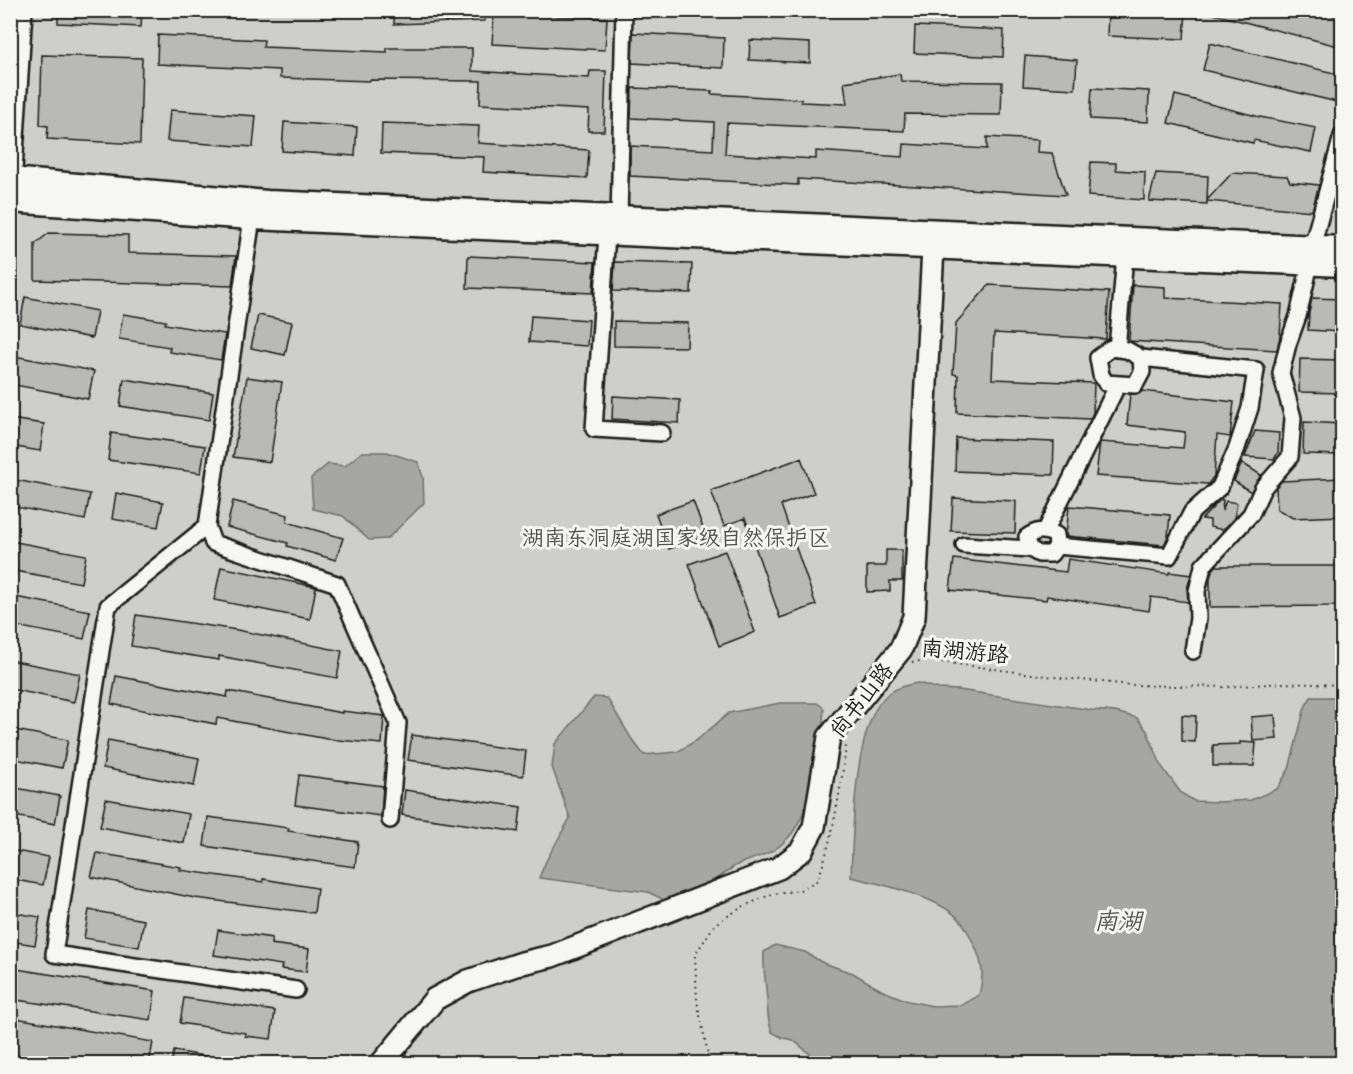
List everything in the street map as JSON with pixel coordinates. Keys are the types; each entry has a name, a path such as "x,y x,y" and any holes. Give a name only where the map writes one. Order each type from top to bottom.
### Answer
{"main road":[{"path":"11,187 252,218 614,226 1311,256 1342,265"},
{"path":"11,187 267,202 933,248 1125,256 1311,256 1342,248"}],"street":[{"path":"11,187 21,10"},
{"path":"624,10 614,226 594,429 662,433"},
{"path":"1193,651 1198,618 1197,591 1203,566 1251,514 1263,488 1290,457 1293,418 1281,373 1298,316 1342,136"},
{"path":"252,218 207,526 213,543 337,584 398,723 390,820"},
{"name":"尚书山路","path":"381,1064 435,999 468,981 522,963 552,956 779,868 801,851 814,827 829,737 901,649 914,616 933,248"},
{"path":"1117,349 1125,256"},
{"path":"1057,546 1169,556 1192,512 1220,487 1250,408 1256,370 1141,358 1127,350 1111,348 1098,358 1101,375 1106,383 1135,385 1142,372 1141,358"},
{"path":"1046,530 1118,384"},
{"path":"207,526 108,606 54,954 296,990"},
{"path":"964,545 1029,549 1039,554 1051,554 1057,546 1056,535 1046,530 1035,530 1027,537 1029,549"}],"path":[{"name":"南湖游路","path":"907,662 926,660 1132,685 1225,687 1282,683 1342,685"},
{"path":"710,1064 697,1001 695,956 715,924 772,894 800,890 818,880 828,852 847,736"}],"green space":[{"name":"湖南东洞庭湖国家级自然保护区","path":"11,11 1342,11 1342,1063 11,1064"}],"water":[{"path":"362,452 387,452 418,462 423,477 424,503 387,539 369,540 343,516 313,509 311,478 328,464 345,466"},
{"name":"南湖","path":"918,683 939,689 1115,712 1137,718 1147,731 1162,767 1181,793 1194,801 1220,802 1251,800 1277,789 1289,769 1305,707 1311,697 1342,697 1342,1063 821,1063 793,1040 772,1032 768,1015 764,952 775,945 805,952 823,963 853,973 881,990 908,1001 933,1006 962,1005 979,995 982,982 980,959 968,931 958,918 936,903 922,897 851,877 857,780 861,752 868,728 876,708 888,694 899,688"},
{"path":"594,697 607,698 644,755 677,752 697,740 729,713 780,703 817,703 824,708 818,760 808,799 794,831 784,842 768,853 736,865 720,877 664,900 648,892 539,878 570,818 552,767 555,744"}],"building":[{"path":"58,10 142,10 141,27 58,23"},
{"path":"394,10 484,10 485,21 394,24"},
{"path":"1108,10 1186,10 1184,39 1107,36"},
{"path":"1213,10 1312,10 1342,18 1342,47 1213,14"},
{"path":"494,13 607,18 605,50 492,44"},
{"path":"915,26 1004,30 1003,57 914,53"},
{"path":"633,33 724,38 723,68 632,63"},
{"path":"158,35 264,40 263,47 387,52 387,48 472,48 472,71 589,78 590,71 606,71 604,131 588,131 589,110 480,104 481,81 280,78 280,70 157,64"},
{"path":"750,40 810,43 810,63 749,60"},
{"path":"1210,43 1342,75 1337,102 1203,70"},
{"path":"42,55 142,58 140,144 47,139 48,126 40,125"},
{"path":"1025,56 1077,60 1075,89 1023,86"},
{"path":"900,74 901,81 1002,82 1001,115 905,114 904,131 727,123 725,154 816,159 816,151 903,157 904,144 987,149 987,137 1038,140 1037,152 1052,153 1066,195 798,179 798,185 630,176 630,146 713,150 714,122 631,118 632,88 712,91 711,94 847,104 844,82"},
{"path":"1092,88 1149,91 1148,122 1090,119"},
{"path":"1175,95 1260,117 1316,128 1311,152 1254,140 1253,143 1168,123"},
{"path":"170,110 256,116 253,147 167,141"},
{"path":"284,122 357,127 355,156 282,151"},
{"path":"382,123 479,126 478,143 589,150 587,178 483,172 484,157 381,153"},
{"path":"1091,162 1116,163 1116,170 1145,172 1144,200 1088,196"},
{"path":"1156,173 1208,176 1207,200 1232,173 1287,176 1290,182 1319,185 1312,211 1207,201 1207,204 1149,201"},
{"path":"49,233 128,235 128,253 236,256 232,286 35,280 35,244"},
{"path":"468,256 595,262 593,293 467,288"},
{"path":"615,262 692,264 691,293 613,291"},
{"path":"989,285 1109,292 1106,339 994,333 992,379 1094,383 1093,413 1090,419 957,413 958,375 953,374 956,323"},
{"path":"1133,285 1165,287 1165,298 1282,304 1277,350 1129,341"},
{"path":"25,297 97,311 92,338 20,324"},
{"path":"1312,298 1342,299 1342,332 1308,330"},
{"path":"123,314 225,334 221,360 169,352 170,347 119,339"},
{"path":"258,315 292,322 285,355 251,348"},
{"path":"531,316 589,320 587,346 529,342"},
{"path":"614,321 688,323 687,347 614,346"},
{"path":"14,356 94,371 88,399 10,384"},
{"path":"1300,359 1342,360 1342,393 1299,392"},
{"path":"247,377 282,382 270,462 233,457"},
{"path":"124,379 213,393 209,420 120,406"},
{"path":"1142,391 1234,402 1230,437 1217,435 1214,476 1208,484 1096,476 1100,442 1183,448 1185,432 1127,425 1130,394 1139,394"},
{"path":"613,396 680,400 679,423 612,419"},
{"path":"10,419 44,424 40,451 10,446"},
{"path":"1304,422 1342,424 1342,455 1303,454"},
{"path":"1255,431 1279,433 1278,453 1274,459 1245,457"},
{"path":"111,433 205,446 201,473 108,460"},
{"path":"956,438 1054,442 1053,475 955,471"},
{"path":"801,458 814,493 781,505 816,605 780,618 745,518 724,526 711,491"},
{"path":"1242,463 1261,475 1251,492 1234,481"},
{"path":"1342,478 1342,516 1293,518 1277,509 1276,487 1282,481"},
{"path":"10,479 90,494 85,520 10,506"},
{"path":"116,493 163,502 158,527 112,519"},
{"path":"953,498 1016,501 1015,533 951,531"},
{"path":"1220,500 1223,500 1222,511 1226,501 1237,503 1234,518 1223,530 1210,527 1210,520 1202,519"},
{"path":"233,501 288,515 287,522 343,538 336,560 287,546 288,543 227,527"},
{"path":"693,501 706,536 669,549 656,514"},
{"path":"1069,506 1170,515 1168,536 1164,545 1066,536"},
{"path":"10,541 86,555 81,583 10,570"},
{"path":"886,550 902,550 902,581 890,581 890,591 867,592 867,566 886,566"},
{"path":"725,551 755,632 719,646 689,564"},
{"path":"954,559 1066,572 1068,559 1169,574 1169,572 1191,575 1187,589 1188,602 1151,597 1149,611 1047,596 1046,600 950,590"},
{"path":"1216,566 1342,566 1342,606 1210,607 1210,578"},
{"path":"221,567 316,587 310,619 214,600"},
{"path":"10,596 90,611 84,639 10,625"},
{"path":"136,615 237,630 342,651 337,678 219,656 219,660 131,646"},
{"path":"10,660 80,674 74,702 10,689"},
{"path":"116,676 227,697 228,691 342,713 342,711 384,716 382,744 327,739 217,718 216,724 111,704"},
{"path":"1182,715 1196,716 1195,742 1182,741"},
{"path":"1275,715 1277,739 1253,741 1251,717"},
{"path":"10,729 68,740 62,768 10,758"},
{"path":"412,735 526,751 523,776 408,760"},
{"path":"108,740 199,758 194,786 103,768"},
{"path":"1240,742 1256,743 1254,766 1213,766 1213,745 1240,744"},
{"path":"299,775 383,786 381,816 295,805"},
{"path":"10,787 60,796 55,824 10,815"},
{"path":"405,790 521,807 518,832 402,815"},
{"path":"106,799 189,814 184,843 100,827"},
{"path":"208,817 289,828 288,831 358,842 355,867 204,846"},
{"path":"10,850 49,857 43,885 10,879"},
{"path":"97,853 181,867 180,870 263,882 263,879 317,888 314,913 195,898 91,877"},
{"path":"89,910 144,920 139,947 84,938"},
{"path":"10,912 40,917 35,945 10,941"},
{"path":"218,930 272,938 271,944 309,949 306,972 281,969 282,965 214,955"},
{"path":"10,968 155,991 151,1020 10,999"},
{"path":"184,998 275,1011 271,1039 180,1023"},
{"path":"10,1017 153,1042 149,1064 10,1062"},
{"path":"174,1051 216,1058 216,1064 171,1064"}]}
